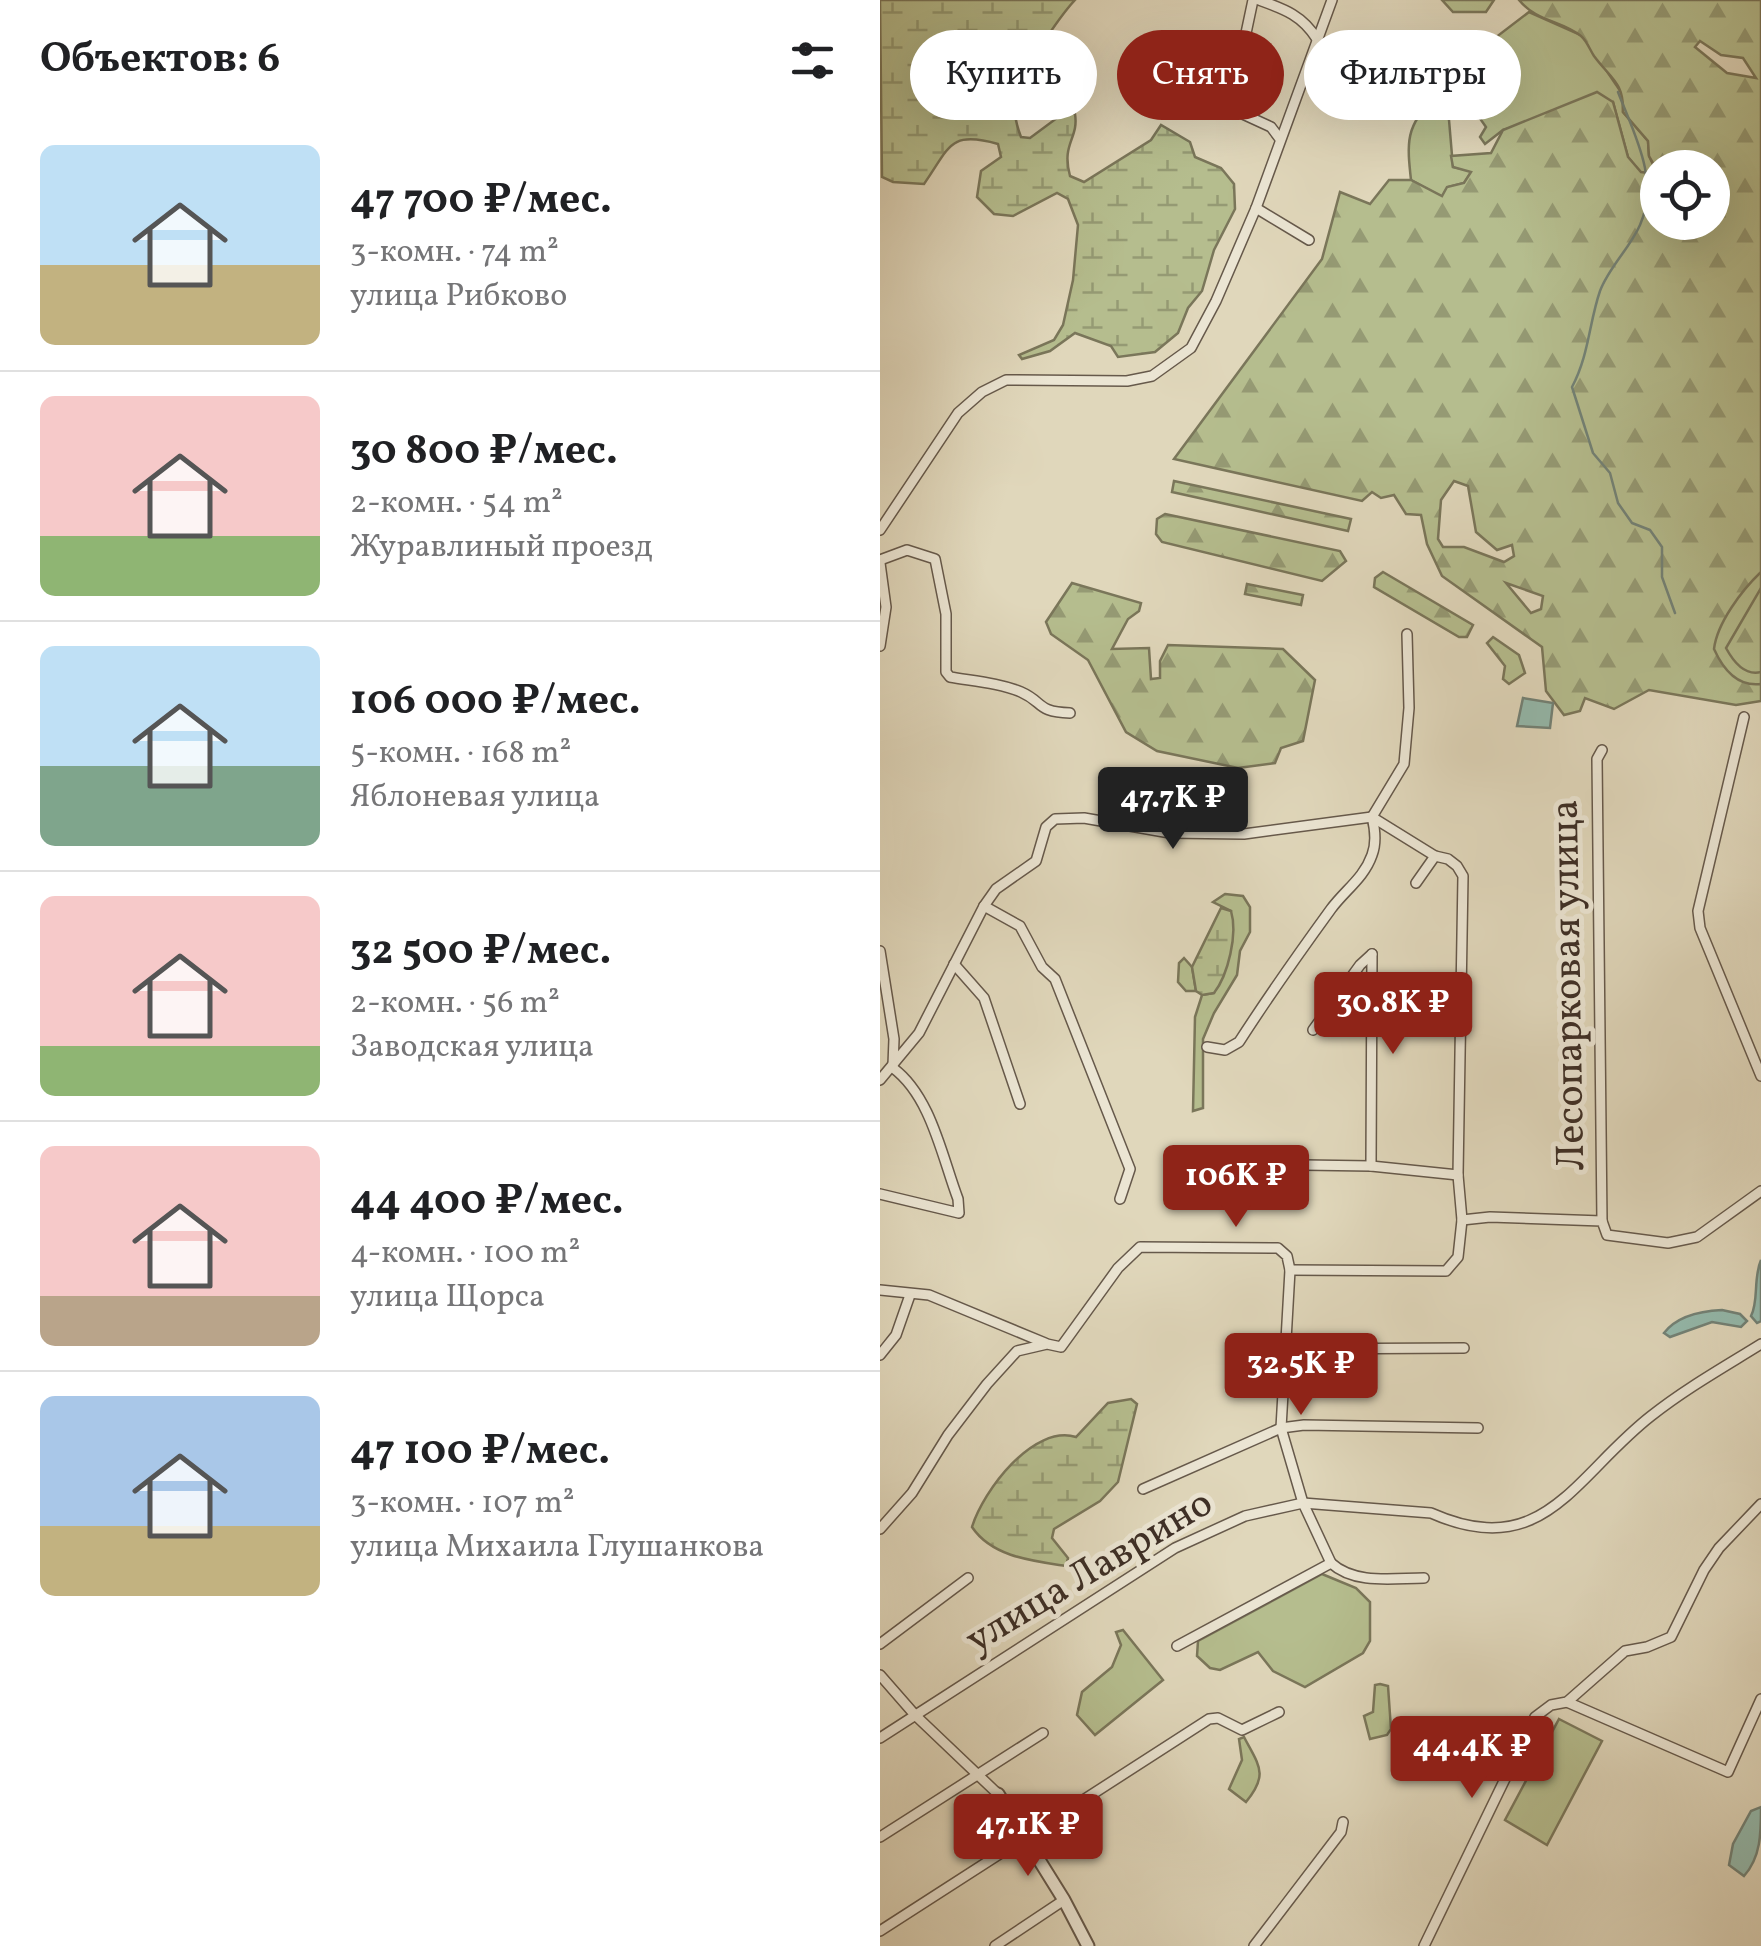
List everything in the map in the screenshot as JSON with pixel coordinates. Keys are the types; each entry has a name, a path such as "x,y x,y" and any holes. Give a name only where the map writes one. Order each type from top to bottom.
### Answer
{"street":[{"path":"1248,30 1256,0 1294,13 1312,30"},
{"path":"1320,30 1332,0"},
{"path":"880,530 958,412 982,392 1006,380 1127,380 1152,376 1180,357 1202,331 1256,208 1304,73"},
{"path":"1256,120 1271,127 1280,139"},
{"path":"1256,208 1309,240"},
{"path":"880,646 886,607 880,561 907,550 935,559 946,614 946,672 950,677 1011,689 1029,696 1036,706 1070,714"},
{"path":"1207,1047 1224,1050 1239,1042 1336,902 1358,883 1373,853 1376,834 1372,817 1404,764 1410,708 1407,634"},
{"path":"1744,717 1698,911 1700,928 1761,1076"},
{"name":"Лесопарковая улица","path":"1602,750 1597,759 1602,1220"},
{"path":"880,1080 919,1033 984,906 996,889 1036,860 1046,826 1055,819 1084,818 1170,833 1244,834 1372,817 1457,866 1463,876 1458,1174 1462,1220 1458,1258 1446,1271 1290,1270"},
{"path":"1416,883 1435,856"},
{"path":"984,906 1020,926 1042,967 1055,980 1130,1168 1120,1199"},
{"path":"880,951 894,1039 893,1068"},
{"path":"1313,1030 1360,964 1372,954 1372,1166"},
{"path":"954,964 984,998 1020,1104"},
{"path":"880,1194 960,1213 920,1100 904,1076 893,1068"},
{"path":"1231,1164 1372,1166 1458,1174"},
{"path":"1462,1220 1602,1220 1607,1236 1668,1243 1698,1237 1761,1191"},
{"path":"880,1290 929,1294 1062,1347 1118,1268 1140,1246 1278,1248 1287,1256 1290,1270 1280,1428 1304,1503 1331,1563 1340,1572 1364,1578 1424,1578"},
{"path":"880,1354 896,1335 910,1295"},
{"path":"880,1528 912,1493 948,1434 986,1384 1018,1350 1047,1344"},
{"name":"улица Лаврино","path":"880,1738 1175,1548 1245,1516 1304,1503 1430,1513 1450,1522 1497,1529 1550,1512 1652,1415 1761,1344"},
{"path":"1285,1349 1464,1348"},
{"path":"1143,1489 1280,1428 1478,1428"},
{"path":"1424,1946 1534,1717 1551,1705 1568,1701 1626,1651 1646,1648 1671,1637 1704,1570 1719,1548 1761,1504"},
{"path":"1177,1646 1331,1563"},
{"path":"880,1644 968,1578"},
{"path":"880,1676 998,1794 1088,1946"},
{"path":"1568,1701 1728,1772 1761,1699"},
{"path":"880,1931 1209,1718 1218,1718 1242,1730 1278,1712"},
{"path":"880,1837 1044,1733"},
{"path":"1254,1946 1341,1832 1344,1822"},
{"path":"995,1946 1064,1900"}],"green space":[{"path":"880,0 1075,0 1052,30 910,30 910,120 1016,120 1021,137 1030,138 1054,120 1076,120 1068,165 1070,176 1084,182 1151,140 1161,125 1190,142 1195,157 1221,168 1234,184 1235,209 1214,250 1202,291 1188,308 1178,333 1155,352 1118,357 1111,346 1075,333 1050,351 1022,359 1019,355 1054,340 1063,325 1073,280 1078,225 1068,199 1057,193 1013,216 994,214 977,197 981,171 1001,157 998,144 982,140 969,139 952,145 924,184 893,182 882,177"},
{"path":"1442,0 1494,0 1486,12 1453,12"},
{"path":"1519,0 1761,0 1761,572 1732,608 1714,649 1732,675 1745,683 1761,684 1761,701 1736,705 1649,690 1614,709 1585,698 1580,711 1564,715 1546,691 1542,647 1442,576 1427,544 1421,515 1406,514 1394,495 1381,498 1372,492 1362,501 1174,459 1322,259 1340,192 1370,204 1389,180 1411,180 1442,196 1447,187 1464,183 1471,172 1453,167 1451,156 1491,153 1503,130 1597,92 1613,102 1628,157 1640,171 1640,240 1730,240 1730,150 1649,150 1648,141 1623,112 1615,81 1583,38 1541,17","holes":["1700,41 1721,55 1743,58 1756,78 1727,73 1695,47","1454,481 1468,486 1476,532 1497,550 1512,545 1514,556 1504,562 1464,547 1443,547 1438,539 1441,500","1506,583 1543,596 1541,609 1531,613"]},
{"path":"1529,12 1583,36 1623,95 1623,112 1648,141 1649,150 1640,150 1640,172 1628,157 1613,102 1503,130 1485,144 1480,137 1486,127 1481,120 1521,120 1521,30 1505,30"},
{"path":"1416,120 1449,120 1453,167 1472,171 1464,183 1448,187 1442,197 1411,180 1409,145"},
{"path":"1174,481 1351,519 1348,531 1172,492"},
{"path":"1165,514 1340,551 1346,561 1322,581 1162,542 1156,534 1157,519"},
{"path":"1761,566 1761,689 1737,694 1688,631"},
{"path":"1383,572 1473,625 1467,637 1459,637 1374,587 1375,578"},
{"path":"1072,583 1141,603 1112,649 1149,648 1151,679 1160,678 1160,661 1168,645 1283,649 1315,680 1303,741 1281,748 1275,763 1238,768 1157,751 1126,732 1088,660 1051,634 1046,622"},
{"path":"1247,584 1303,595 1301,605 1245,594"},
{"path":"1761,588 1761,672 1755,673 1740,666 1726,648"},
{"path":"1493,637 1519,655 1525,673 1509,684 1503,679 1505,666 1487,643"},
{"path":"1225,894 1243,896 1250,907 1250,932 1240,951 1237,975 1203,1039 1203,1108 1193,1111 1195,1017 1202,995 1214,993 1231,911 1213,902"},
{"path":"1221,908 1231,911 1233,920 1230,954 1214,993 1202,995 1196,991 1192,967"},
{"path":"1184,958 1192,967 1196,991 1186,991 1178,982 1179,963"},
{"path":"1131,1399 1137,1404 1118,1482 1100,1501 1054,1529 1052,1538 1068,1558 1066,1566 1014,1556 980,1537 972,1527 978,1512 998,1479 1027,1450 1060,1436 1076,1437 1108,1403"},
{"path":"1322,1574 1356,1588 1370,1602 1370,1641 1363,1653 1305,1687 1273,1671 1258,1652 1220,1670 1210,1668 1197,1656 1198,1641"},
{"path":"1123,1630 1163,1680 1095,1735 1077,1715 1082,1692 1112,1667 1121,1645 1116,1632"},
{"path":"1375,1685 1388,1686 1391,1729 1387,1735 1370,1739 1364,1716 1373,1712"},
{"path":"1559,1719 1602,1741 1547,1845 1505,1820"},
{"path":"1244,1737 1259,1770 1258,1784 1246,1802 1229,1789 1242,1760 1239,1739"}],"water":[{"path":"1523,698 1553,703 1550,728 1517,726"},
{"path":"1761,1260 1761,1321 1757,1323 1751,1316"},
{"path":"1722,1310 1740,1314 1747,1321 1741,1327 1712,1322 1670,1337 1664,1333 1690,1315"},
{"path":"1761,1807 1757,1853 1744,1876 1729,1865 1733,1844 1751,1811"}],"waterway":[{"path":"1618,92 1646,174 1645,208 1636,233 1600,291 1572,387 1593,453 1610,473 1618,503 1632,523 1650,530 1662,547 1662,577 1675,613"}]}
